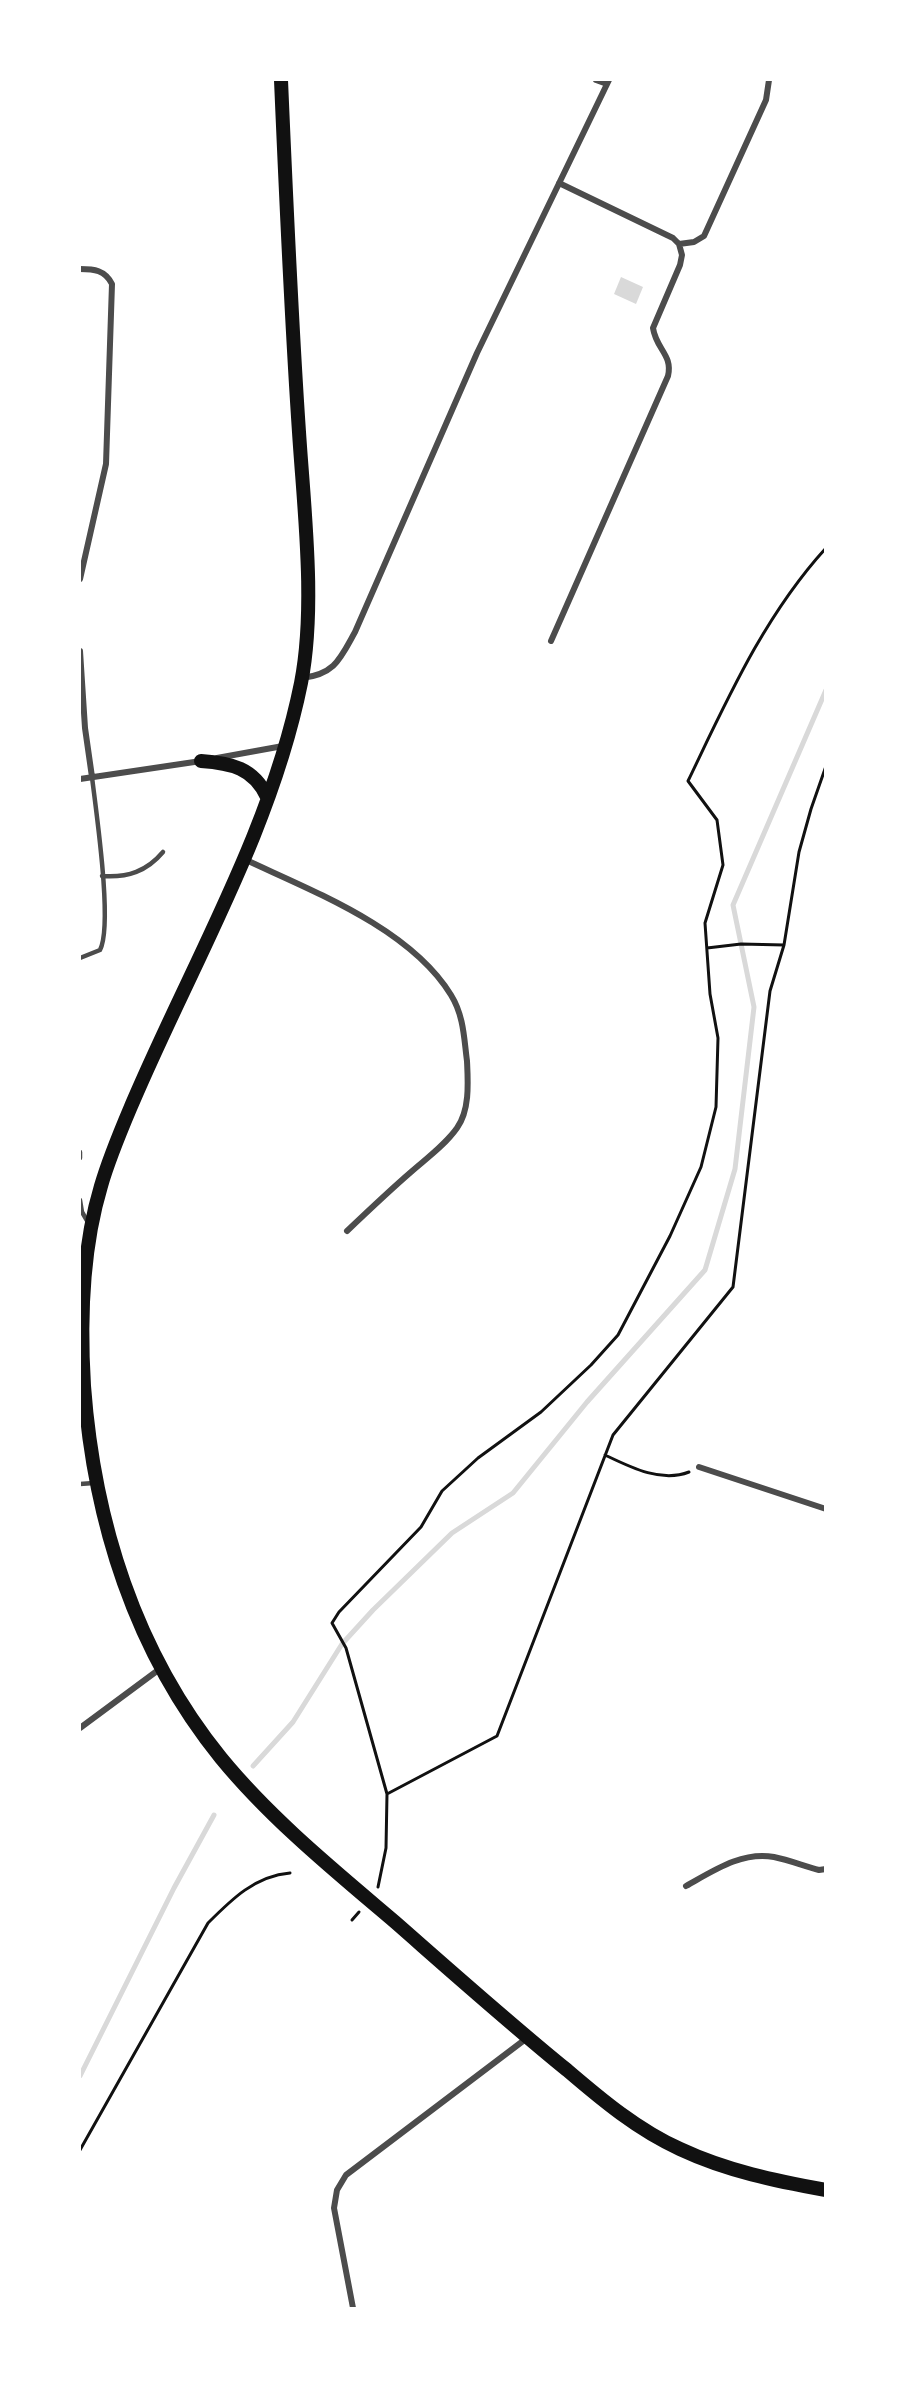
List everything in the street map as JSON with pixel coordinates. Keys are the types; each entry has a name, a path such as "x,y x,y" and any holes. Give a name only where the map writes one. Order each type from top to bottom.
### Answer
{"main road":[{"path":"281,80 288,244 308,575 302,678 286,746 243,859 132,1104 101,1187 85,1270 82,1347 87,1426 112,1550 133,1610 161,1668 195,1723 246,1786 369,1901 527,2038 610,2105 651,2134 680,2149 748,2175 825,2190"},
{"path":"201,761 226,763 244,770 257,780 267,797"}],"street":[{"path":"302,678 327,672 337,663 355,632 477,353 608,82 596,80"},
{"path":"680,244 694,242 704,236 766,100 769,80"},
{"path":"551,641 668,376 670,363 655,337 654,328 682,255 680,244 673,237 559,183"},
{"path":"80,269 99,270 109,277 112,284 106,464 80,579"},
{"path":"80,651 85,728 92,777"},
{"path":"80,778 286,746"},
{"path":"243,859 324,897 381,929 404,945 438,977 452,996 462,1020 467,1070 464,1116 458,1127 442,1145 376,1202 348,1231"},
{"path":"699,1467 825,1509"},
{"path":"80,1728 161,1668"},
{"path":"686,1886 722,1866 746,1857 772,1856 819,1870 825,1869"},
{"path":"353,2308 334,2208 337,2190 346,2175 527,2038"}],"lane":[{"path":"80,958 100,950 105,932 92,777"},
{"path":"102,876 137,873 148,867 163,852"},
{"path":"80,1200 82,1212 93,1229"},
{"path":"80,1484 97,1484"}],"path":[{"path":"377,1890 386,1848 387,1794 346,1647 332,1623 339,1611 421,1527 442,1491 477,1458 541,1412 591,1365 618,1335 670,1236 701,1167 716,1107 718,1038 710,994 705,923 723,865 717,820 688,781 740,675 763,634 802,574 825,548"},
{"path":"387,1794 497,1736 613,1435 733,1287 770,991 784,945 799,852 825,766"},
{"path":"707,948 741,944 784,945"},
{"path":"605,1455 646,1473 661,1475 686,1474 699,1467"},
{"path":"80,2150 208,1923 234,1898 254,1883 276,1874 290,1873"},
{"path":"351,1920 361,1910"}],"shaded area":[{"path":"621,277 643,287 636,304 614,294"}],"waterway":[{"path":"253,1766 293,1722 342,1644 373,1610 452,1533 513,1493 587,1402 705,1270 735,1169 754,1007 733,905 826,690"},
{"path":"80,2076 174,1888 214,1815"}]}
